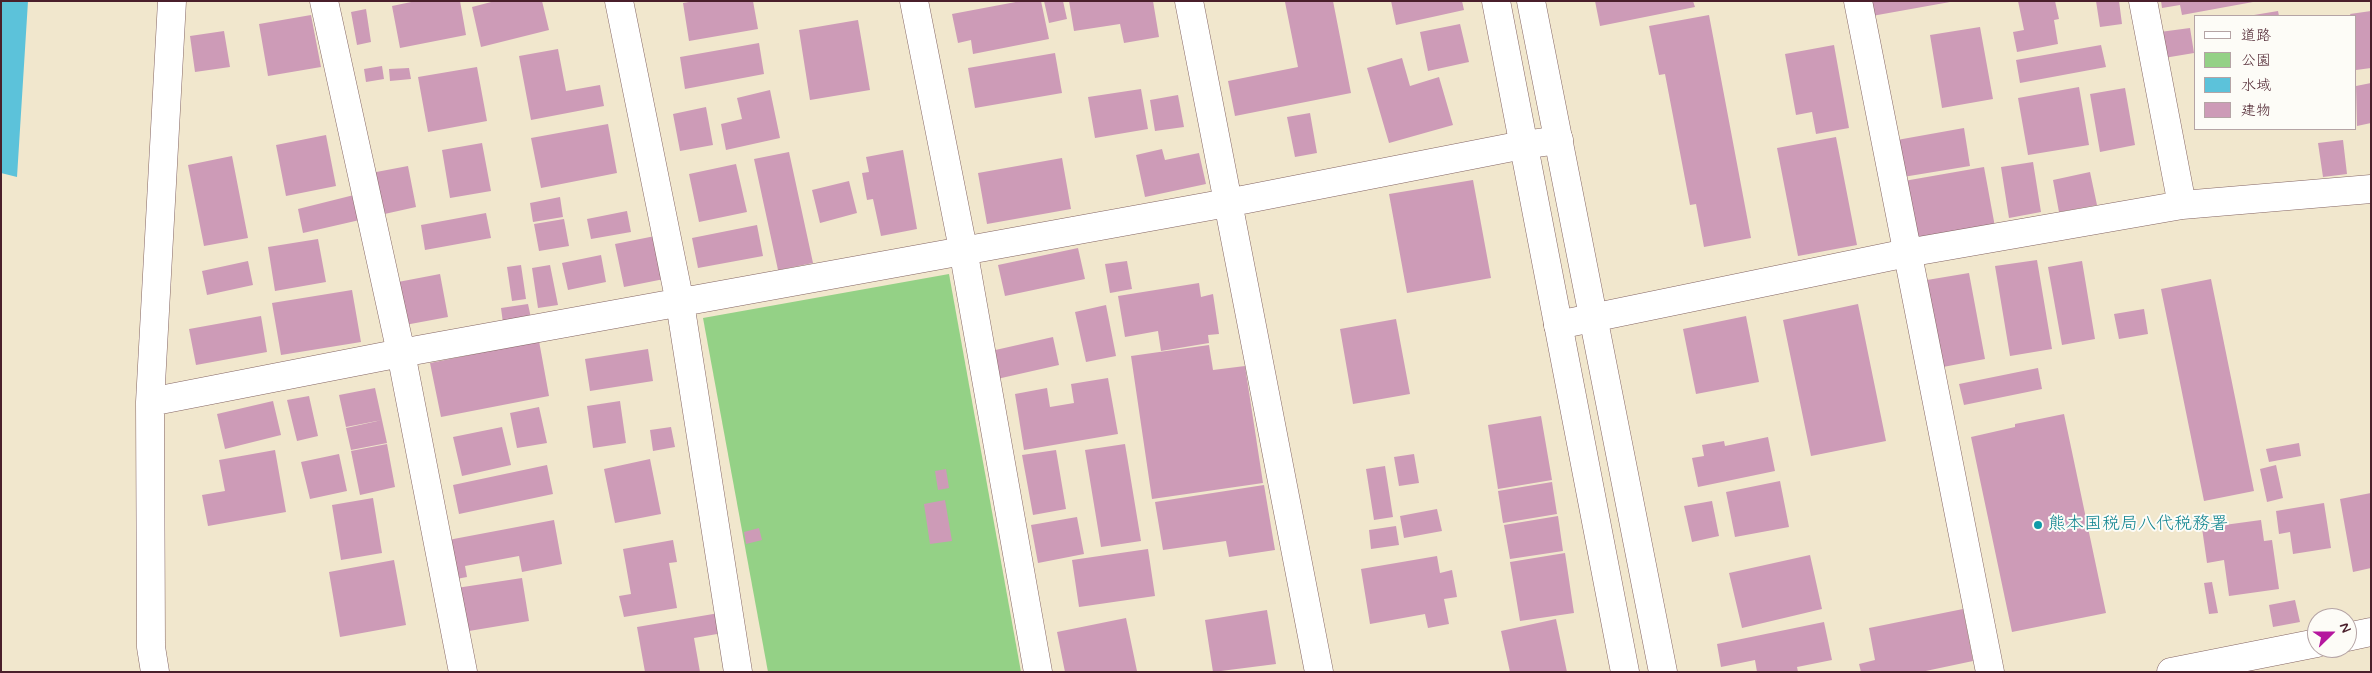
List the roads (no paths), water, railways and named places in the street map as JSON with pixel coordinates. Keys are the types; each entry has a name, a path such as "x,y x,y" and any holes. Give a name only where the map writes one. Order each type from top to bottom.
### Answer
{"street":[{"path":"155,672 151,647 150,402 172,1"},
{"path":"324,1 401,353 463,672"},
{"path":"619,1 680,303 738,672"},
{"path":"914,1 963,249 1038,672"},
{"path":"1189,1 1319,672"},
{"path":"1496,1 1625,672"},
{"path":"1531,1 1663,672"},
{"path":"1858,1 1990,672"},
{"path":"2144,1 2182,205"},
{"path":"150,402 401,353 680,303 963,249 1227,203 1523,145 1559,140"},
{"path":"1558,326 1907,253 2182,205 2371,189"},
{"path":"2357,635 2371,632"},
{"path":"2171,672 2307,645"}],"water":[{"path":"1,1 28,1 17,177 1,173"}],"place":[{"name":"熊本国税局八代税務署","path":"2038,525"}]}
